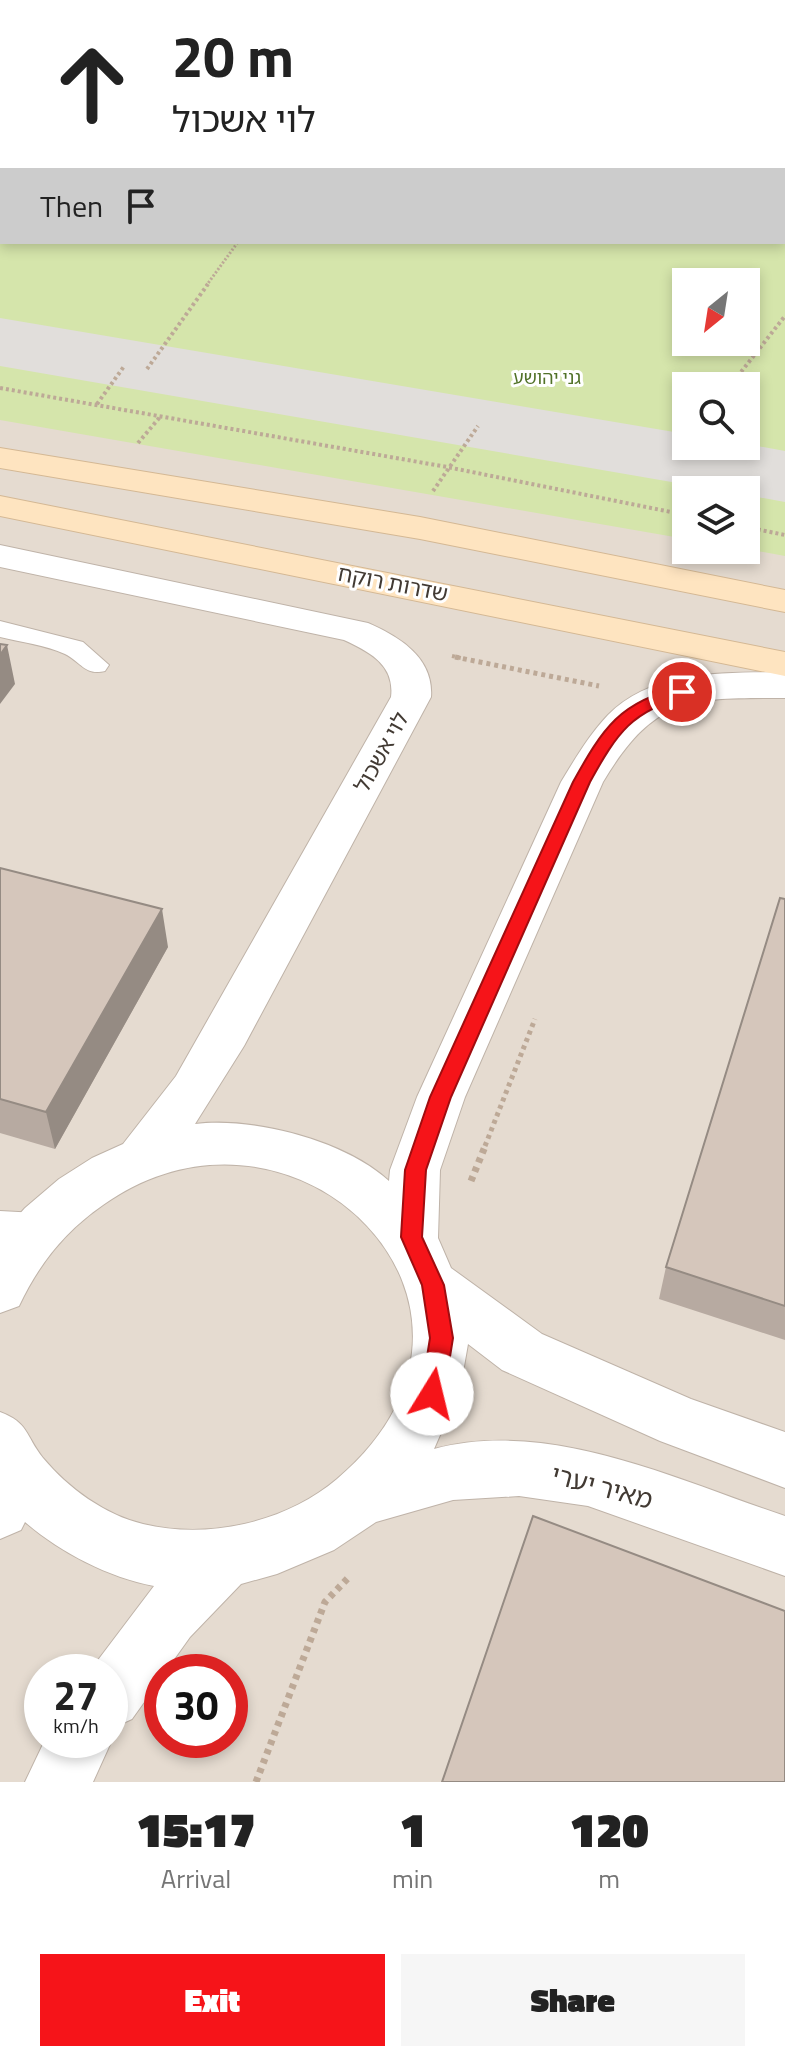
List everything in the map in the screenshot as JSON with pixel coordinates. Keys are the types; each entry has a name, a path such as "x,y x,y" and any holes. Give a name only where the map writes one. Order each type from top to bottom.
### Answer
{"main road":[{"path":"0,457 420,528 785,601"},
{"name":"שדרות רוקח","path":"0,506 785,664"},
{"path":"0,532 677,640"}],"street":[{"name":"לוי אשכול","path":"0,556 355,631 376,640 408,668 414,687 220,1045 193,1090 141,1158"},
{"path":"3,1470 47,1505 98,1539 158,1557 224,1558 301,1538 366,1496 408,1448 432,1394 441,1338 422,1261 415,1170 441,1097 582,782 602,744 627,717 656,698 707,686 785,685"},
{"path":"0,1289 18,1227 85,1187 141,1158 202,1144 263,1146 321,1162 371,1193 422,1261 522,1352 665,1416 785,1460"},
{"name":"מאיר יערי","path":"366,1496 453,1472 519,1468 588,1478 785,1546"},
{"path":"128,1672 168,1615 224,1558"},
{"path":"58,1782 71,1758"}],"lane":[{"path":"0,629 74,648 96,665"}],"path":[{"path":"147,369 237,244"},
{"path":"741,372 785,316"},
{"path":"97,404 125,365"},
{"path":"0,388 447,467 672,512"},
{"path":"144,435 161,417"},
{"path":"429,498 447,467 478,426"},
{"path":"760,530 785,535"},
{"path":"376,640 656,698"}],"shaded area":[{"path":"0,244 785,244 785,1782 0,1782"},
{"path":"0,318 672,432 672,460 760,460 760,447 785,451 785,502 760,498 760,476 672,476 672,482 0,366"}],"green space":[{"name":"גני יהושע","path":"0,244 785,244 785,556 760,552 760,476 672,476 672,537 0,420"}],"building":[{"path":"0,868 162,909 46,1112 0,1099"},
{"path":"780,898 785,899 785,1306 666,1267"},
{"path":"533,1516 785,1611 785,1782 442,1782"}],"route":[{"path":"432,1394 441,1338 433,1285 412,1237 415,1170 441,1097 582,782 602,744 627,717 656,698 682,692"}]}
